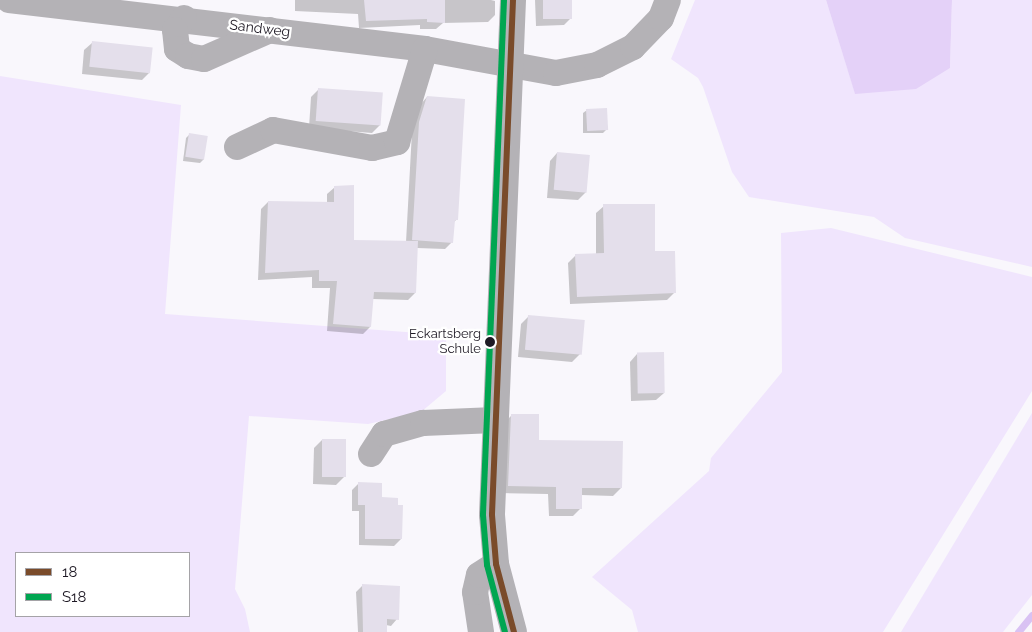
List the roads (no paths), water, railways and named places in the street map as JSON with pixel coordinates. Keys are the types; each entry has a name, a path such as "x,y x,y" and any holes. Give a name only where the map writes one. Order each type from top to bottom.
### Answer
{"street":[{"name":"Sandweg","path":"9,0 76,10 184,18 425,49 511,63 556,74 598,65 633,47 660,18 668,0"},
{"path":"513,0 492,515 496,564 514,632"},
{"path":"184,18 175,30 177,50 188,56 204,59 270,30"},
{"path":"237,147 273,130 372,148 397,142 425,49"},
{"path":"371,454 384,434 423,423 495,420"},
{"path":"481,632 475,592 479,575 496,564"}],"waterway":[{"path":"1018,632 1032,615"}],"place":[{"name":"Eckartsberg Schule","path":"490,342"}]}
